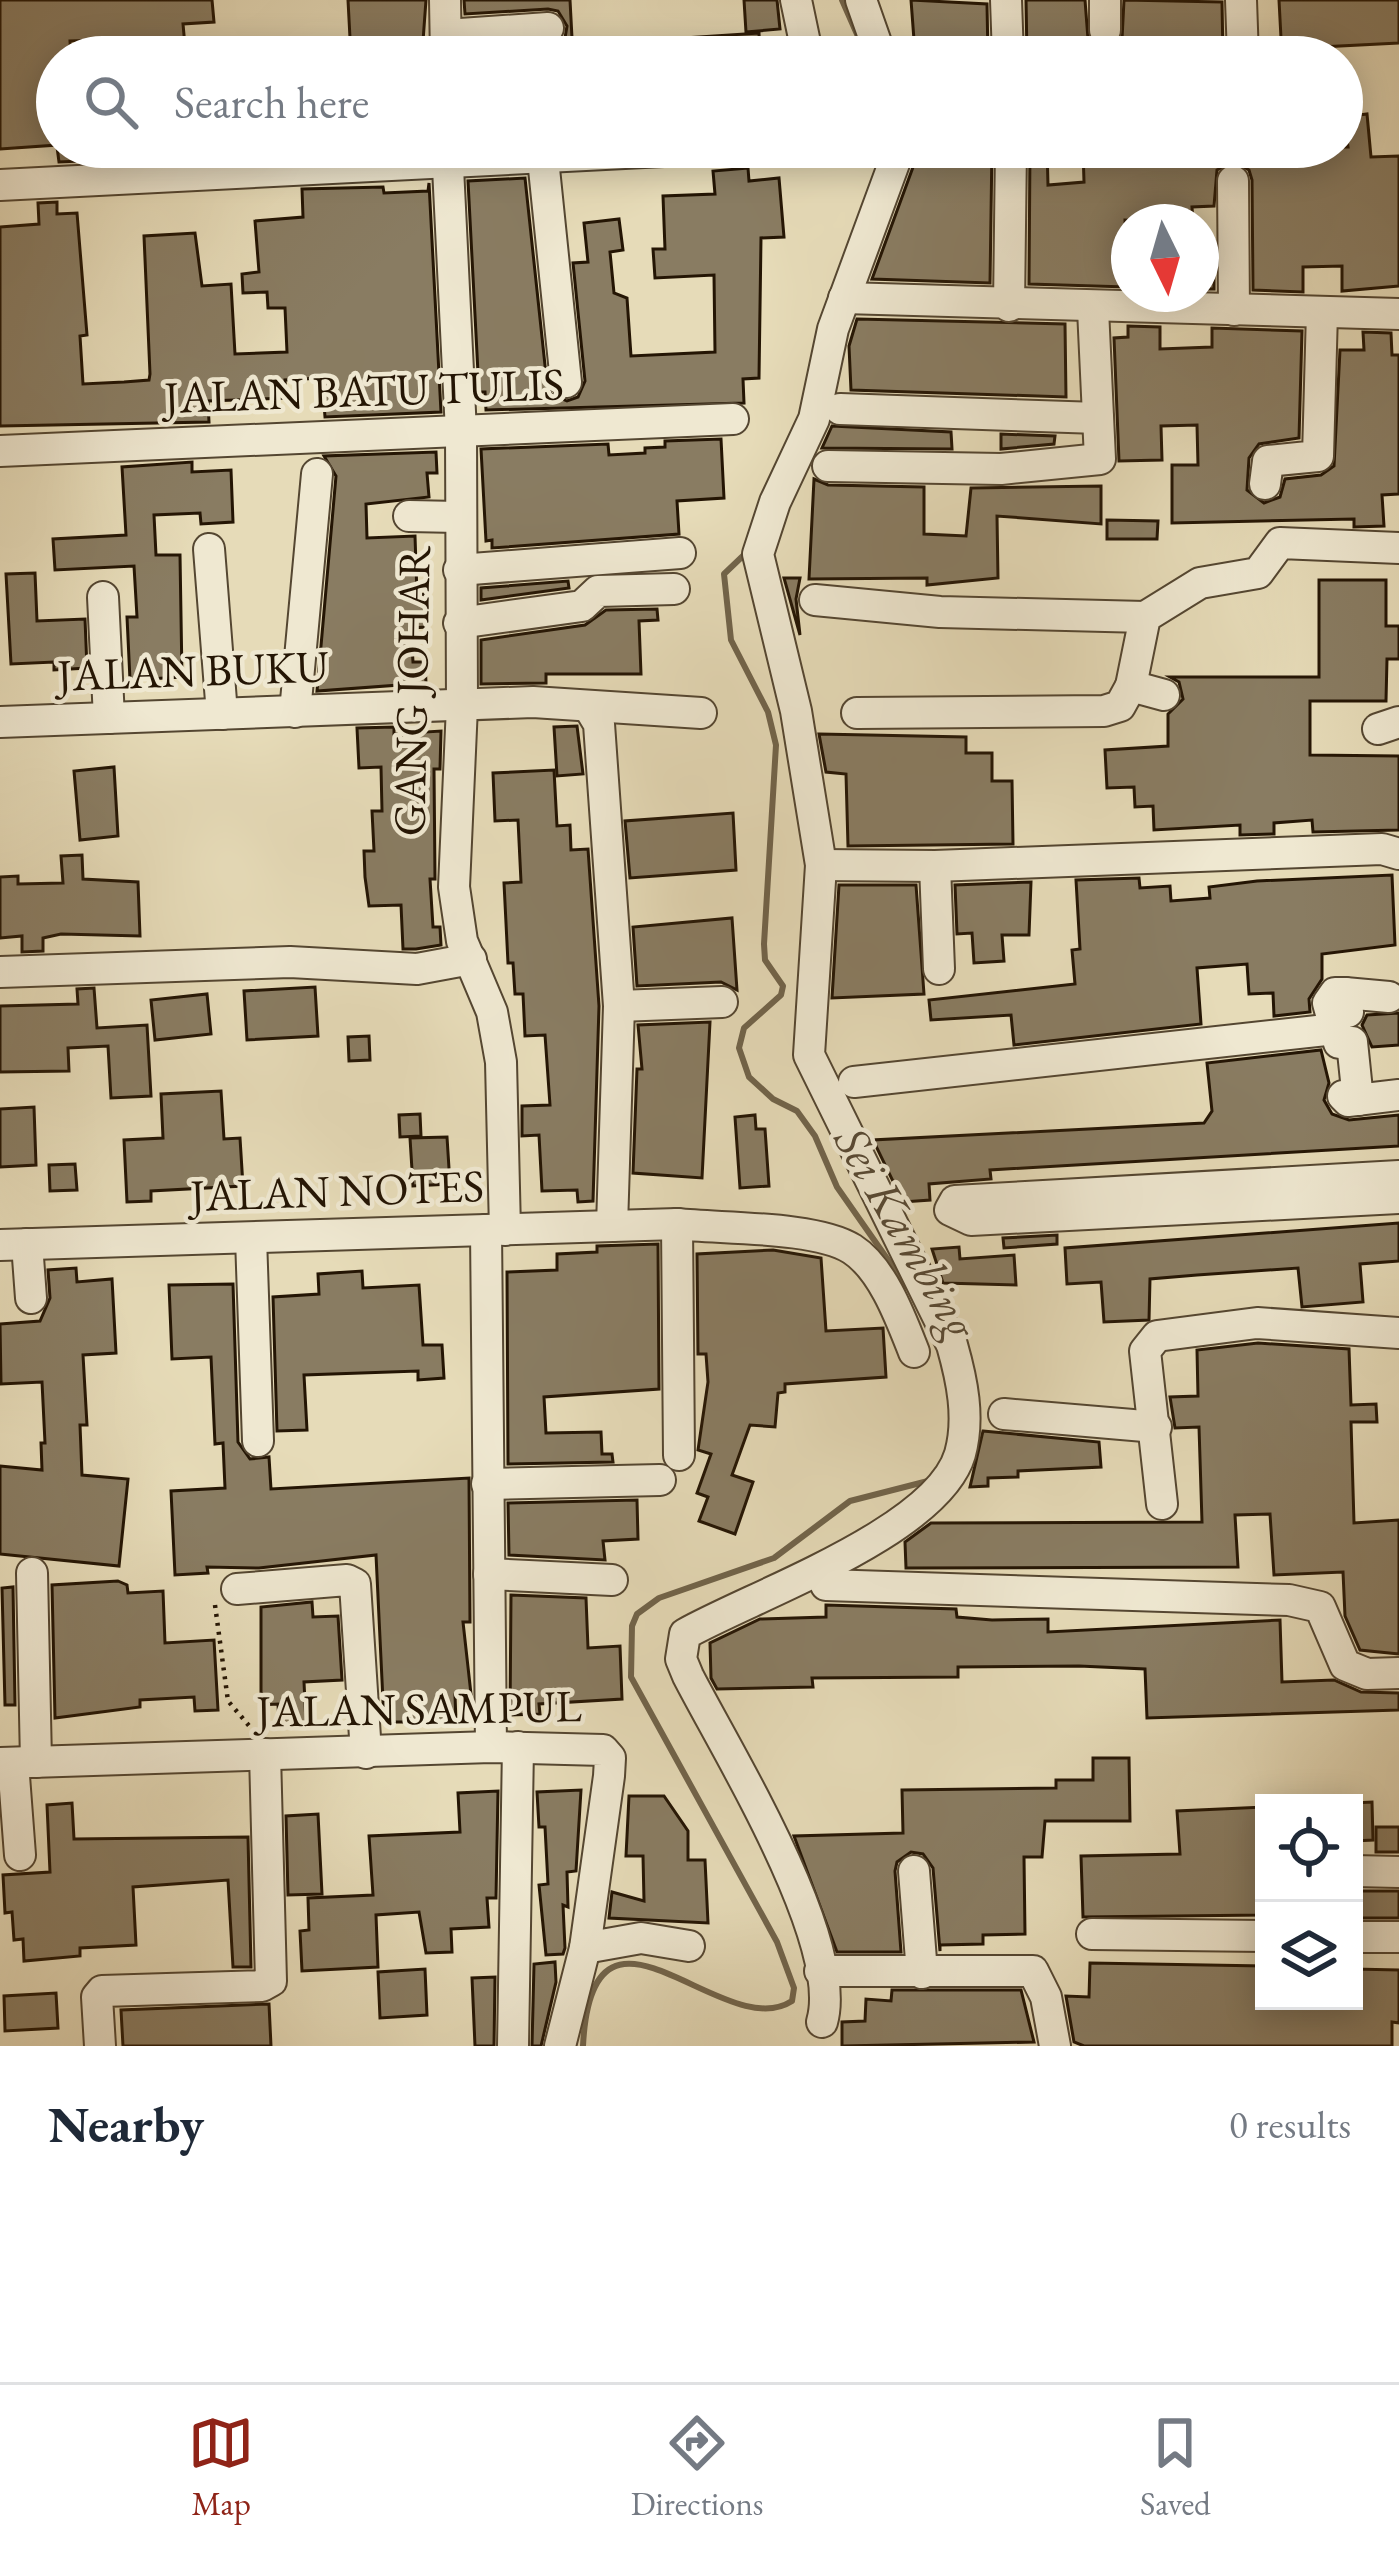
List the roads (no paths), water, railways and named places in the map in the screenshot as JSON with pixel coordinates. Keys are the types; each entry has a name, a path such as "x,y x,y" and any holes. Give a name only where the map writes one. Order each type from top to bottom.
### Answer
{"street":[{"path":"445,0 446,36"},
{"path":"796,0 804,36"},
{"path":"861,0 874,36"},
{"path":"1006,0 1007,36"},
{"path":"1241,0 1242,36"},
{"path":"503,36 548,28"},
{"path":"0,184 255,168"},
{"name":"GANG JOHAR","path":"448,168 461,432 462,706 454,887 462,941 492,1012 501,1062 489,1574 504,1747 513,2046"},
{"path":"544,168 566,382"},
{"path":"822,2022 820,1971 806,1908 688,1676 681,1646 685,1634 717,1616 831,1566 940,1486 959,1456 964,1402 952,1345 928,1288 809,1055 820,866 796,711 758,554 775,502 814,419 844,298 892,168"},
{"path":"1010,306 1012,168"},
{"path":"1233,181 1234,310"},
{"path":"844,298 1093,309 1399,314"},
{"path":"828,466 1001,469 1096,460 1101,445 1093,309"},
{"path":"1265,484 1268,461 1318,455 1322,312"},
{"path":"840,409 1098,418"},
{"name":"JALAN BATU TULIS","path":"0,451 733,419"},
{"path":"296,712 316,474"},
{"path":"409,516 458,517"},
{"path":"815,600 940,612 1144,616 1200,583 1258,573 1280,543 1399,548"},
{"path":"208,549 222,714"},
{"path":"458,569 680,554"},
{"path":"460,622 582,606 598,591 674,589"},
{"path":"103,597 109,718"},
{"path":"857,713 1104,711 1120,706 1131,686 1144,616"},
{"path":"1131,686 1164,694"},
{"name":"JALAN BUKU","path":"0,722 533,702 701,713"},
{"path":"590,709 598,724 620,1006 612,1226"},
{"path":"820,866 1382,849 1399,854"},
{"path":"935,866 940,969"},
{"path":"0,972 290,962 417,969 471,959"},
{"path":"1389,998 1335,993 1328,1004 1358,1100 1399,1095"},
{"path":"620,1006 722,1002"},
{"path":"854,1082 1342,1038"},
{"path":"1290,1194 1399,1176"},
{"path":"1124,1201 1290,1194 1399,1198"},
{"path":"677,1224 679,1455"},
{"name":"JALAN NOTES","path":"14,1245 677,1224 832,1241 853,1249 886,1292 914,1352"},
{"path":"250,1238 258,1441"},
{"path":"14,1245 31,1298"},
{"path":"1162,1504 1145,1351 1166,1331 1256,1323 1399,1333"},
{"path":"1004,1414 1156,1427"},
{"path":"488,1484 660,1480"},
{"path":"20,1855 16,1763 32,1573"},
{"path":"489,1574 612,1580"},
{"path":"237,1589 346,1580 355,1585 366,1753"},
{"path":"826,1585 1289,1600 1319,1607 1345,1665 1367,1674 1399,1673"},
{"name":"JALAN SAMPUL","path":"16,1763 595,1748 610,1758 585,1948"},
{"path":"100,2046 97,1997 102,1991 262,1986 272,1981 265,1754"},
{"path":"914,1870 922,1973"},
{"path":"1363,1870 1399,1872"},
{"path":"1093,1934 1255,1936"},
{"path":"1363,1937 1399,1937"},
{"path":"560,2046 585,1948 641,1938 689,1946"},
{"path":"820,1971 1034,1971 1046,1997 1055,2046"}],"waterway":[{"name":"Sei Kambing","path":"842,0 858,36"},
{"name":"Sei Kambing","path":"746,553 724,574 731,640 768,712 776,745 764,944 765,960 783,986 781,995 744,1028 739,1048 749,1077 773,1099 797,1111 815,1136 837,1187 907,1287"},
{"name":"Sei Kambing","path":"583,2046 592,1994 610,1969 635,1964 732,2002 764,2008 792,2001 794,1988 777,1942 631,1677 632,1626 637,1614 659,1598 774,1558 850,1501 928,1481"}]}
